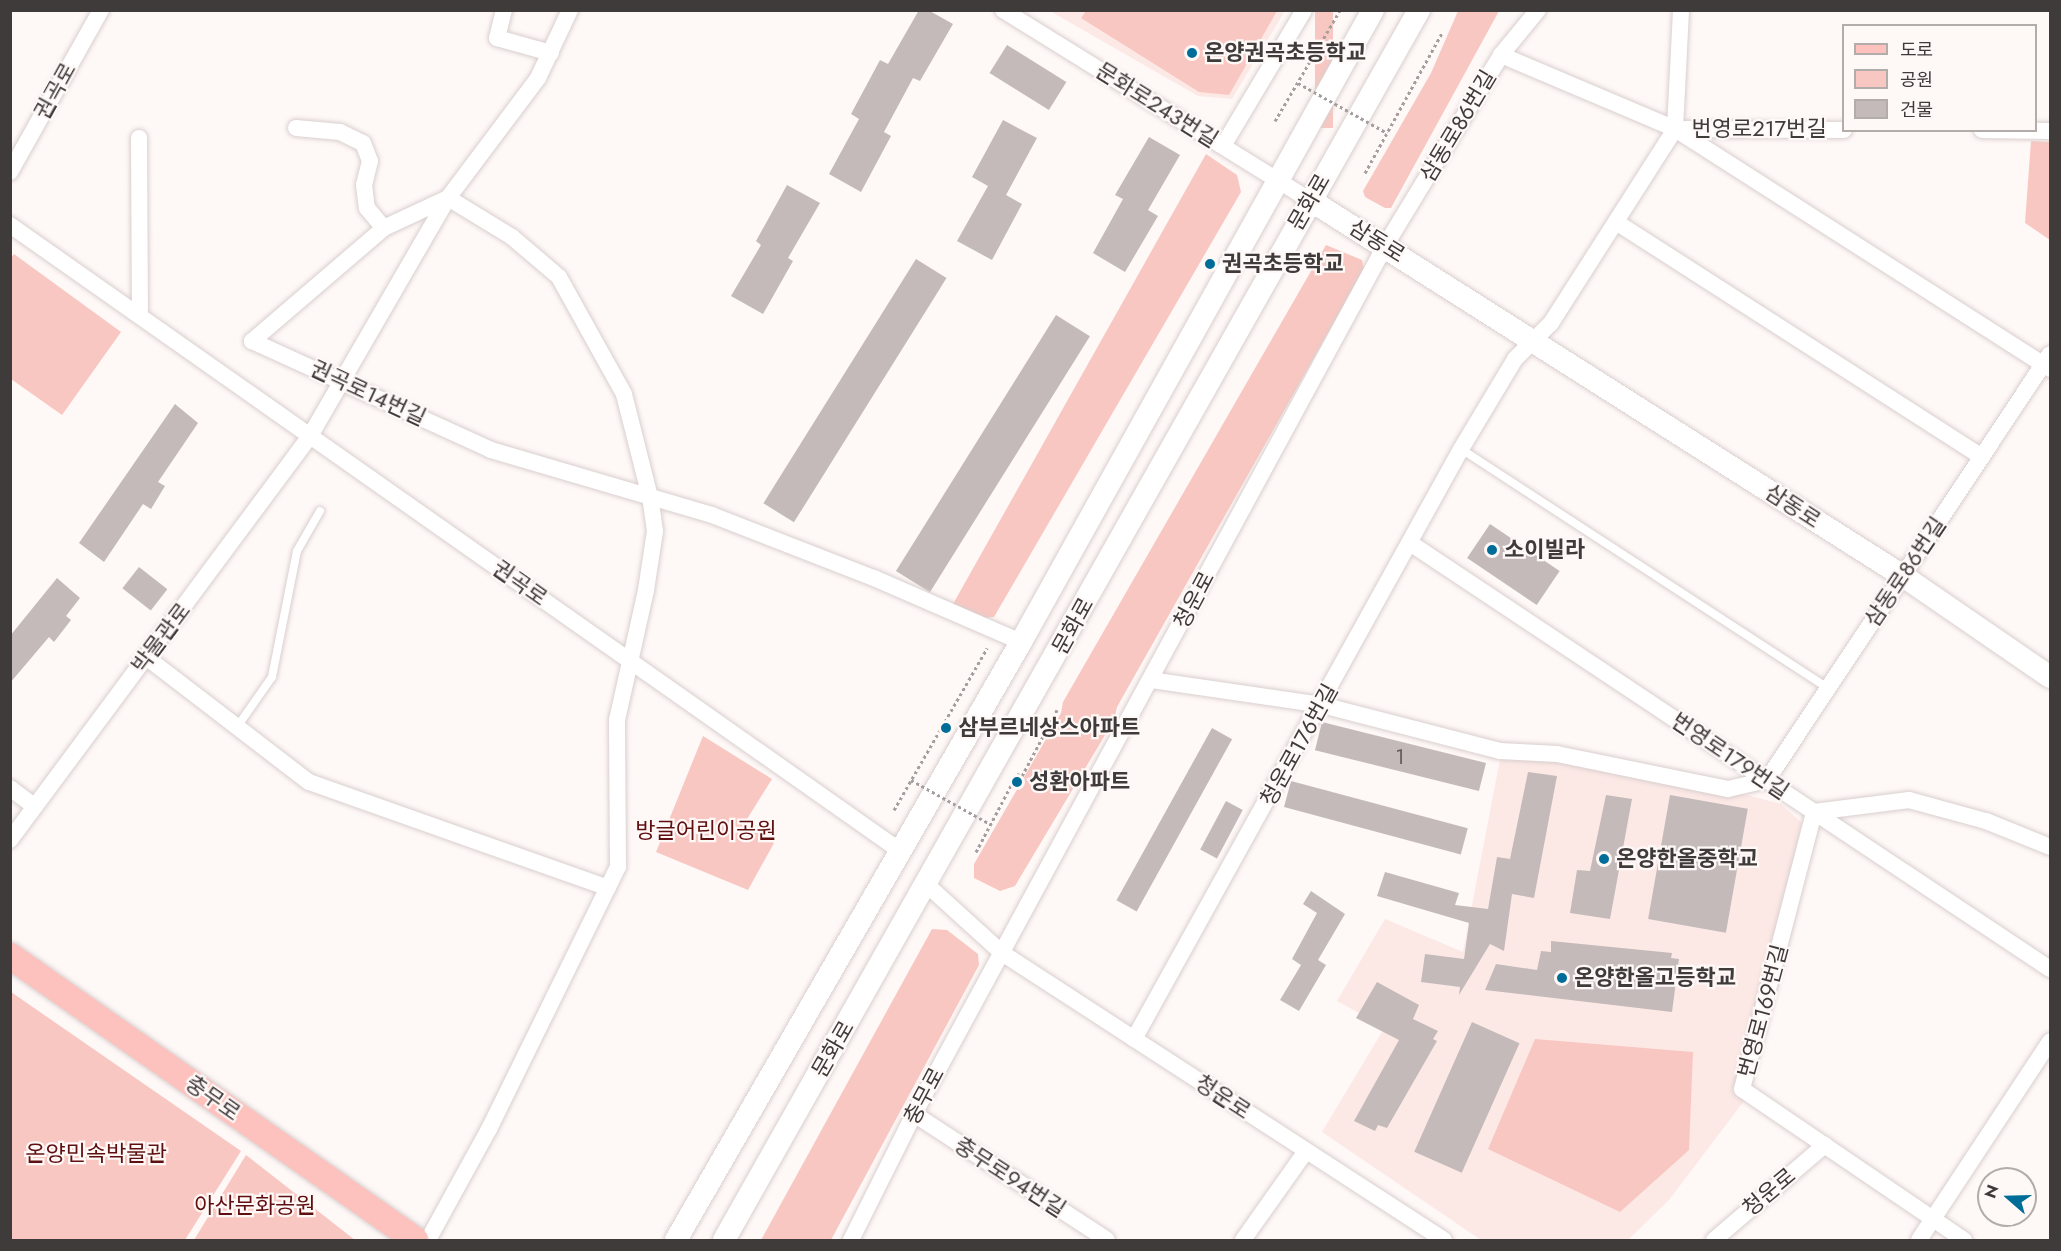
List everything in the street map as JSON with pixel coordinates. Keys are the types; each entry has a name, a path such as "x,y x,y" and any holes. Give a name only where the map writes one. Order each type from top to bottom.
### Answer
{"main road":[{"name":"문화로","path":"676,1240 1021,642 1373,10"},
{"name":"문화로","path":"724,1240 1419,10"},
{"name":"삼동로","path":"1310,200 1903,576 2050,677"},
{"name":"충무로","path":"10,956 415,1240"}],"street":[{"name":"권곡로","path":"10,172 100,10"},
{"path":"504,10 497,38 551,53"},
{"name":"권곡로14번길","path":"570,10 551,53 522,102 448,198 384,228 252,341 343,380 491,450 650,497"},
{"name":"문화로243번길","path":"1003,10 1310,200"},
{"path":"1223,146 1304,10"},
{"name":"삼동로86번길","path":"1385,246 1501,56 1538,10"},
{"path":"1533,340 1551,323 1676,129 1681,10"},
{"path":"1501,56 1676,129"},
{"path":"296,128 339,132 363,143 369,161 364,185 367,208 384,228"},
{"name":"삼동로86번길","path":"1676,129 2048,363 1982,457 1767,780"},
{"name":"번영로217번길","path":"1676,129 1842,130"},
{"path":"139,138 140,316"},
{"path":"428,1240 489,1129 618,867 621,792 617,720 646,590 655,531 650,497 624,394 559,277 512,237 448,198"},
{"name":"박물관로","path":"10,840 310,436 448,198"},
{"path":"1616,222 1982,457"},
{"name":"권곡로","path":"10,225 899,850"},
{"name":"청운로","path":"1002,953 1385,246"},
{"name":"청운로176번길","path":"1134,1039 1322,705 1461,449 1515,359 1533,340"},
{"name":"문화로","path":"650,497 712,515 874,578 1021,642"},
{"name":"번영로179번길","path":"1410,543 2050,969"},
{"path":"146,657 309,782 608,888"},
{"path":"1151,680 1322,705 1500,751 1557,754 1728,789 1767,780"},
{"path":"10,788 35,807"},
{"path":"1814,812 1909,800 1986,821 2050,847"},
{"name":"번영로169번길","path":"1814,812 1743,1089 1964,1240"},
{"name":"청운로","path":"926,884 1002,953 1444,1240"},
{"name":"충무로","path":"851,1240 914,1114 1002,953"},
{"path":"1919,1240 2050,1041"},
{"name":"충무로94번길","path":"914,1114 1107,1240"},
{"name":"청운로","path":"1714,1240 1825,1145"},
{"path":"1243,1240 1306,1151"}],"lane":[{"path":"1461,449 1828,688"},
{"path":"237,727 272,677 297,551 320,511"}],"path":[{"path":"1275,121 1340,10"},
{"path":"1365,173 1442,33"},
{"path":"1298,83 1387,133"},
{"path":"894,810 987,648"},
{"path":"976,852 1057,710"},
{"path":"910,780 990,824"}],"shaded area":[{"name":"온양권곡초등학교","path":"1050,11 1285,11 1232,99 1198,96"},
{"path":"1501,754 1557,758 1751,796 1781,804 1802,823 1736,1085 1744,1101 1669,1200 1628,1240 1481,1240 1322,1132 1385,1027 1337,1001 1385,919 1463,952"}],"green space":[{"name":"온양권곡초등학교","path":"1086,11 1277,11 1229,95 1199,92 1081,18"},
{"path":"1315,11 1333,11 1333,128 1315,128"},
{"path":"1458,11 1499,11 1391,208 1385,208 1365,197 1363,191 1431,73"},
{"path":"2031,141 2050,142 2050,240 2025,223"},
{"path":"1206,154 1237,175 1241,192 994,617 984,618 953,604"},
{"path":"1326,245 1362,260 1364,269 1117,707 1114,720 1015,886 1000,891 974,878 974,864 1061,713 1063,702"},
{"path":"14,254 121,332 62,415 11,379 10,259"},
{"name":"방글어린이공원","path":"703,736 772,779 744,824 774,843 748,890 656,852"},
{"path":"932,929 947,930 978,954 979,965 831,1240 761,1240"},
{"name":"온양민속박물관","path":"11,992 241,1151 185,1240 11,1240"},
{"path":"1535,1039 1693,1052 1689,1150 1620,1212 1488,1149"},
{"name":"아산문화공원","path":"246,1155 355,1240 194,1240"}],"building":[{"path":"919,10 928,10 953,24 920,81 913,78 884,132 891,136 861,192 829,174 859,119 851,114 880,60 888,64"},
{"path":"1007,45 1066,82 1049,110 990,73"},
{"path":"1003,120 1037,138 1006,195 1022,204 992,260 957,241 988,186 972,177"},
{"path":"1149,137 1180,155 1148,210 1158,216 1125,272 1093,253 1123,199 1115,195"},
{"path":"787,185 820,203 788,258 793,261 763,314 731,296 761,245 756,241"},
{"path":"916,259 947,278 794,522 763,503"},
{"path":"1056,315 1090,336 930,592 896,571"},
{"path":"175,404 198,423 158,482 165,486 151,509 143,504 104,562 79,543"},
{"path":"1490,524 1560,571 1537,605 1467,558"},
{"path":"139,567 167,589 151,610 122,588"},
{"path":"57,578 80,598 66,616 71,620 54,642 49,637 10,683 10,636"},
{"path":"1322,722 1486,763 1479,791 1315,750"},
{"path":"1212,728 1232,739 1137,911 1116,900"},
{"path":"1528,772 1557,776 1534,898 1512,894 1504,951 1490,944 1459,995 1460,987 1421,982 1425,954 1464,959 1469,923 1377,896 1385,872 1459,893 1455,905 1488,909 1497,857 1510,859"},
{"path":"1291,781 1468,828 1461,854 1284,807"},
{"path":"1606,795 1632,799 1610,919 1570,913 1577,870 1590,871"},
{"path":"1670,795 1748,809 1726,933 1648,919"},
{"path":"1226,801 1243,810 1217,858 1200,850"},
{"path":"1311,891 1345,914 1318,960 1326,965 1299,1011 1280,1000 1301,965 1292,959 1317,913 1303,904"},
{"path":"1551,941 1672,953 1671,958 1679,959 1672,1012 1485,990 1496,964 1537,970 1541,951 1551,952"},
{"path":"1377,982 1419,1005 1413,1019 1438,1031 1433,1039 1437,1041 1387,1128 1378,1125 1375,1131 1354,1121 1399,1040 1356,1018"},
{"path":"1472,1022 1520,1043 1462,1173 1414,1152"}],"place":[{"name":"온양권곡초등학교","path":"1192,53"},
{"name":"권곡초등학교","path":"1210,264"},
{"name":"소이빌라","path":"1492,550"},
{"name":"삼부르네상스아파트","path":"946,728"},
{"name":"성환아파트","path":"1017,782"},
{"name":"온양한올중학교","path":"1604,859"},
{"name":"온양한올고등학교","path":"1562,978"}]}
